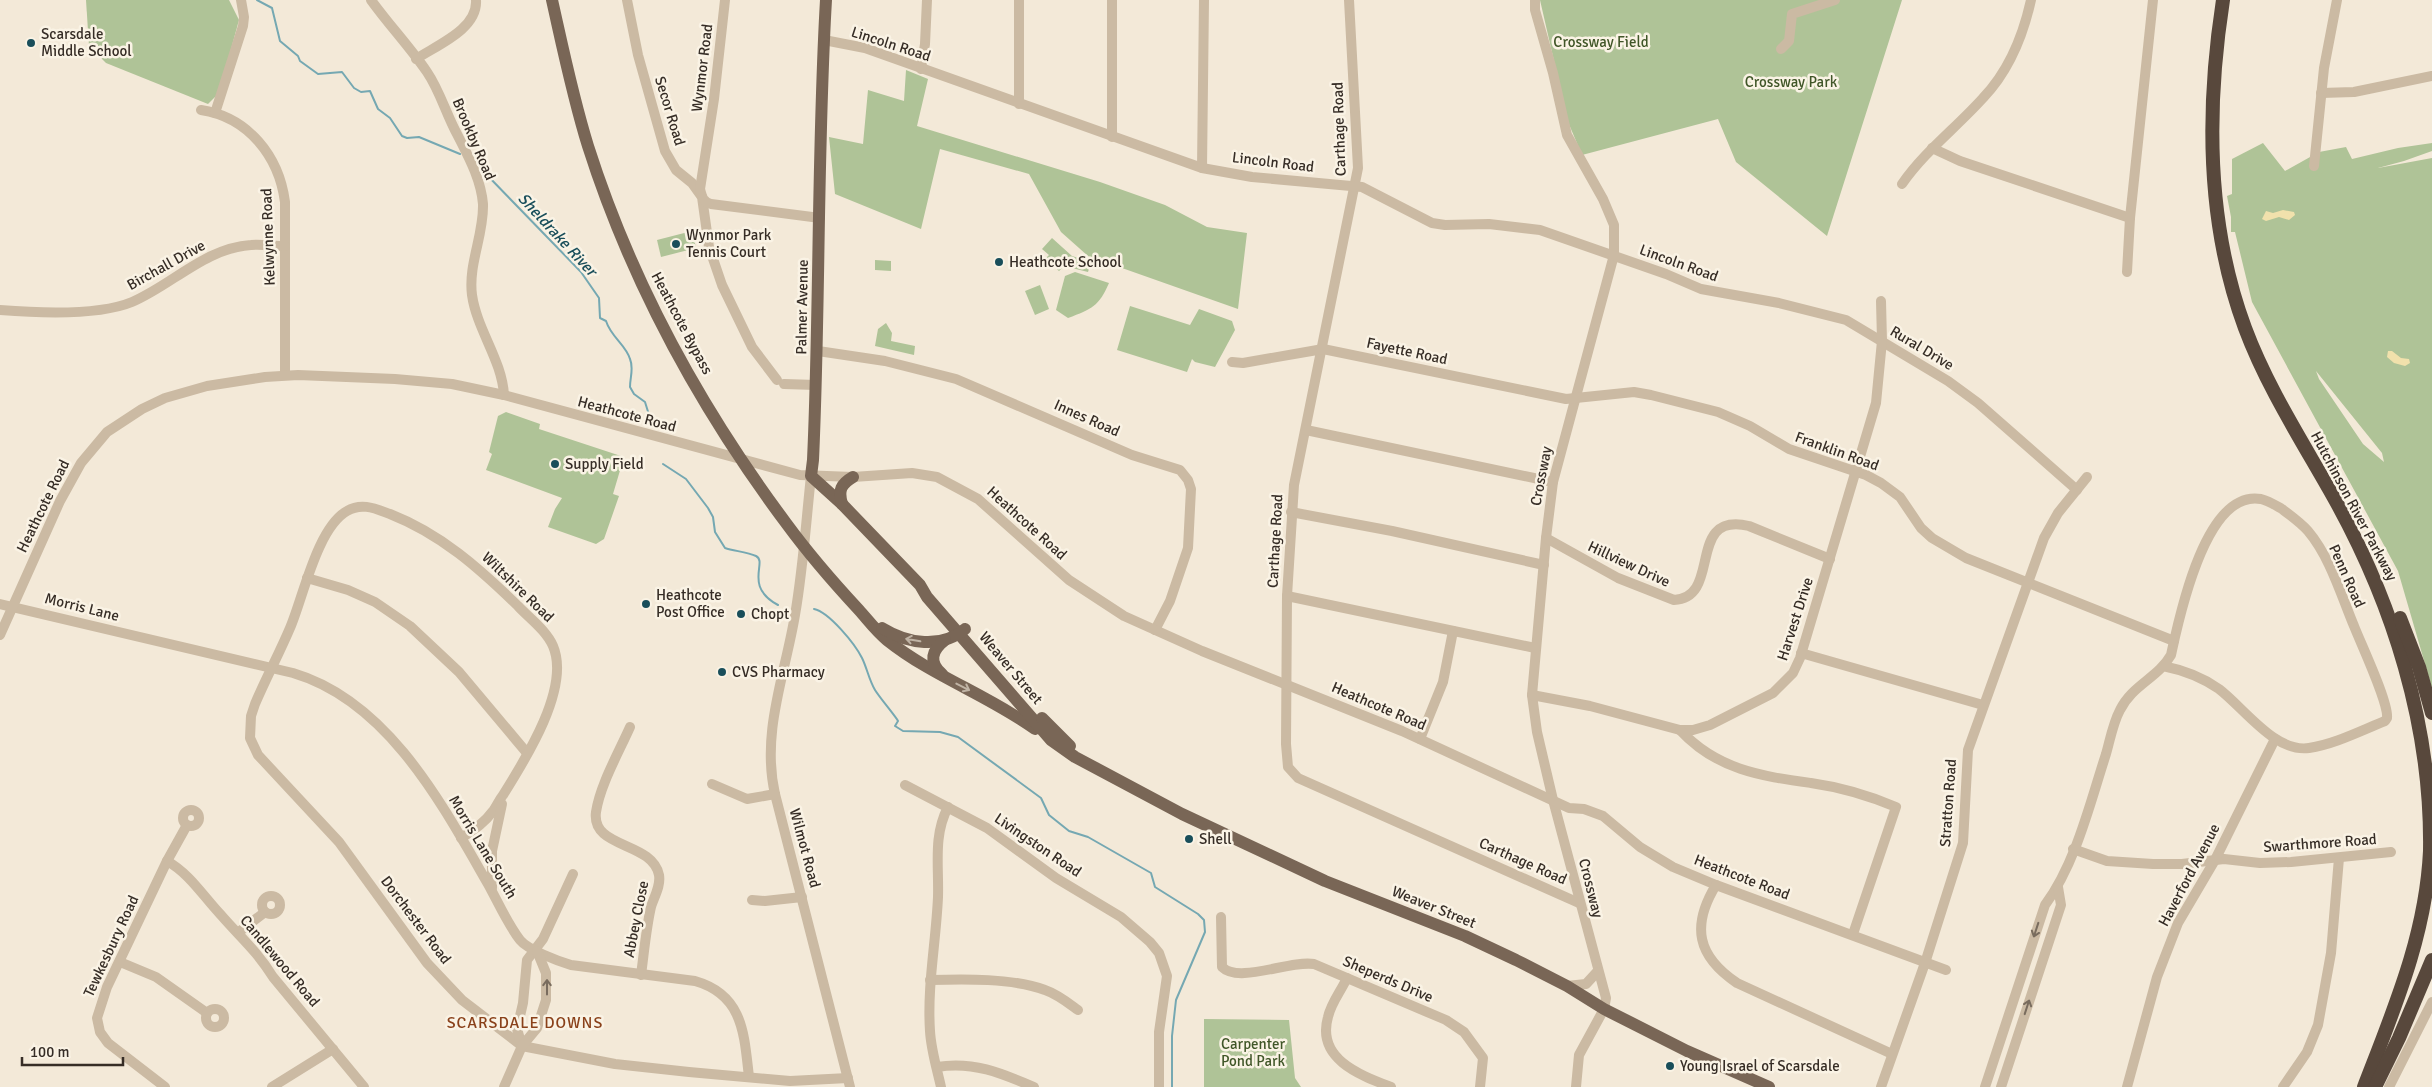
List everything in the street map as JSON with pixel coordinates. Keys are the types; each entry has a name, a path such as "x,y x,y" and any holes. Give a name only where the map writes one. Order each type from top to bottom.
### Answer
{"highway":[{"name":"Hutchinson River Parkway","path":"2222,0 2213,99 2213,159 2219,233 2230,283 2246,330 2265,375 2345,517 2378,584 2403,654 2426,752 2431,825 2424,907 2408,971 2364,1087"},
{"name":"Hutchinson River Parkway","path":"2232,0 2222,89 2221,160 2228,234 2239,283 2254,329 2274,375 2350,508 2386,583 2400,618 2419,677 2432,737"},
{"path":"2400,618 2419,667 2432,713"},
{"path":"2374,1087 2416,974 2432,908"},
{"path":"2374,1087 2399,1038 2432,960"}],"main road":[{"name":"Heathcote Bypass","path":"552,0 587,144 606,200 645,290 698,390 763,492 811,555 886,640 946,678 1015,715 1051,740"},
{"name":"Palmer Avenue","path":"810,476 813,460 818,351 826,0"},
{"name":"Weaver Street","path":"810,476 842,504 920,585 1026,701 1086,762"},
{"path":"842,504 840,490 844,483 853,477"},
{"name":"Heathcote Bypass","path":"868,619 900,638 925,642 944,640 962,631"},
{"name":"Weaver Street","path":"962,631 1051,740 1086,762 1182,814 1276,859 1465,936 1567,986 1604,1009 1687,1051 1769,1087"},
{"path":"944,640 935,648 932,658 935,667 946,678"}],"street":[{"path":"215,113 243,26 241,0"},
{"name":"Brookby Road","path":"371,0 427,72 472,163 483,203 472,273 472,295 480,326 503,382 504,395"},
{"path":"416,59 469,22 476,7 476,0"},
{"name":"Secor Road","path":"627,0 638,55 665,151 676,170 692,183 702,197"},
{"name":"Wynmor Road","path":"702,197 700,190 714,99 725,0"},
{"path":"921,69 925,44 927,0"},
{"path":"1019,0 1019,104"},
{"path":"1112,0 1112,137"},
{"path":"1202,168 1204,0"},
{"name":"Carthage Road","path":"1349,0 1358,168 1356,187 1294,485 1287,596 1286,684 1288,767 1298,778 1580,903"},
{"name":"Crossway","path":"1529,0 1535,5 1567,135 1614,225 1614,255 1553,482 1535,648 1532,695 1537,732 1553,800 1597,972 1606,998 1604,1009"},
{"path":"1535,5 1542,0"},
{"path":"1781,49 1789,40 1792,14 1835,0"},
{"path":"1902,184 1932,148 1983,99 2006,68 2020,40 2031,0"},
{"path":"2127,272 2130,218 2153,0"},
{"path":"2314,166 2321,93 2336,0"},
{"name":"Lincoln Road","path":"824,40 865,48 1202,168 1252,177 1371,190 1432,223 1445,225 1489,224 1540,230 1666,274 1687,285 1721,293"},
{"path":"2321,93 2354,92 2432,76"},
{"name":"Kelwynne Road","path":"201,110 223,115 252,134 265,148 283,183 286,375"},
{"path":"1932,148 1960,161 2130,218"},
{"path":"702,197 705,202 711,204 820,218"},
{"path":"702,197 710,247 722,285 752,347 781,382 816,385"},
{"name":"Birchall Drive","path":"0,310 61,312 122,306 150,293 216,254 251,244 285,246"},
{"name":"Rural Drive","path":"1721,293 1779,303 1846,320 1948,381 1978,403 2077,490"},
{"name":"Harvest Drive","path":"1532,695 1590,706 1680,730 1710,726 1773,693 1793,673 1802,653 1876,403 1882,341 1881,301"},
{"name":"Fayette Road","path":"1232,362 1243,363 1323,348 1566,399 1575,398"},
{"name":"Innes Road","path":"818,351 885,361 956,379 1132,455 1180,470 1188,480 1191,490 1188,548 1170,601 1155,630"},
{"name":"Heathcote Road","path":"0,635 69,483 89,452 107,432 123,420 165,398 207,386 286,375 395,379 452,384 504,395 800,476 853,477 894,473 924,474 937,477 978,498 1069,580 1108,607 1155,630 1420,739 1569,808 1584,809 1603,816 1650,854 1716,885 1853,934 1946,970"},
{"name":"Franklin Road","path":"1575,398 1634,392 1718,412 1750,426 1788,449 1856,472 1892,491 1921,528 1947,548 2028,583 2174,641"},
{"path":"1306,430 1553,482"},
{"name":"Palmer Avenue","path":"795,613 810,476"},
{"name":"Stratton Road","path":"1881,1087 1925,963 1963,843 1968,750 1983,705 2048,528 2087,477"},
{"name":"Penn Road","path":"2163,666 2171,655 2192,574 2213,529 2230,509 2240,503 2259,499 2269,501 2308,531 2325,557 2388,715 2385,722 2308,748 2285,745 2275,739"},
{"name":"Wiltshire Road","path":"346,511 360,506 368,506 428,531 470,562 550,640 557,664 556,678 540,730 494,811 462,838"},
{"name":"Dorchester Road","path":"346,511 333,525 324,539 307,578 290,628 251,716 250,738 258,755 339,842 427,963 462,1000 522,1046 615,1064 790,1081 849,1082"},
{"path":"1291,512 1392,531 1544,565"},
{"name":"Hillview Drive","path":"1546,538 1618,578 1674,600 1683,600 1697,588 1712,537 1719,529 1726,525 1736,523 1749,526 1830,559"},
{"path":"307,578 348,590 366,598 410,626 459,672 527,753"},
{"path":"1287,596 1535,648"},
{"name":"Morris Lane","path":"0,604 156,641"},
{"name":"Wilmot Road","path":"795,613 772,724 771,771 775,794 849,1082"},
{"path":"1420,739 1443,682 1453,631"},
{"name":"Morris Lane South","path":"156,641 272,668 309,678 329,687 363,712 417,770 462,838 521,941 571,966 695,981 714,988 728,1000 742,1029 749,1077"},
{"path":"1802,653 1983,705"},
{"path":"1985,1087 2045,905 2058,887 2083,825 2119,711 2130,693 2163,666 2192,674 2217,688 2275,739"},
{"name":"Abbey Close","path":"630,727 598,803 596,820 604,834 635,849 650,859 659,875 659,882 651,908 641,975"},
{"path":"1680,730 1704,753 1728,765 1784,781 1827,787 1896,807 1853,934"},
{"name":"Haverford Avenue","path":"2127,1087 2157,977 2174,932 2216,860 2275,739"},
{"path":"712,784 747,800 775,794"},
{"name":"Livingston Road","path":"905,785 934,802 981,824 1049,874 1126,920 1150,942 1164,964 1167,976 1159,1032 1159,1087"},
{"name":"Wiltshire Road","path":"493,892 492,851 499,811 508,789"},
{"path":"941,1087 930,1031 930,980 937,916 938,838 940,824 948,807"},
{"name":"Tewkesbury Road","path":"165,1087 108,1043 98,1026 98,1009 167,861 187,825"},
{"name":"Swarthmore Road","path":"2073,849 2107,861 2153,864 2216,860 2290,862 2391,852"},
{"path":"2284,1087 2307,1052 2318,1025 2331,953 2339,858"},
{"name":"Candlewood Road","path":"167,861 184,872 222,917 239,932 263,960 272,977 364,1087"},
{"path":"522,1046 517,1029 523,1003 527,960 537,950 573,874"},
{"path":"1716,885 1702,914 1700,927 1705,950 1720,972 1737,983 1892,1054"},
{"path":"2001,1087 2061,905 2058,887"},
{"path":"752,900 764,901 802,897"},
{"path":"239,932 265,912"},
{"name":"Sheperds Drive","path":"1221,917 1222,967 1236,973 1306,963 1446,1020 1464,1032 1483,1058 1480,1087"},
{"path":"504,1087 522,1046 538,1028 546,1000 546,972 537,950"},
{"path":"120,962 160,980 208,1013"},
{"path":"2024,967 2038,973"},
{"path":"1567,986 1586,984 1597,972"},
{"path":"1346,978 1327,1018 1326,1036 1328,1046 1338,1060 1346,1066 1364,1077 1391,1087"},
{"path":"930,980 986,981 1034,987 1058,996 1078,1010"},
{"path":"2389,1087 2432,1002"},
{"path":"1576,1087 1579,1056 1604,1009"},
{"path":"2003,1033 2017,1038"},
{"path":"272,1087 333,1049"},
{"path":"937,1067 959,1065 988,1068 1034,1087"}],"green space":[{"path":"86,0 229,0 239,20 219,93 208,104 106,63 89,46"},
{"name":"Crossway Park","path":"1540,0 1902,0 1827,236 1736,162 1718,119 1582,155 1568,122"},
{"path":"906,70 928,79 917,126 1100,182 1165,205 1207,227 1247,233 1238,309 1088,256 1061,232 1029,174 940,149 921,229 835,194 829,137 863,144 868,90 904,101"},
{"path":"2263,143 2285,171 2319,152 2346,147 2352,159 2398,148 2432,143 2432,151 2378,168 2432,158 2432,688 2398,571 2252,302 2235,232 2231,232 2231,217 2227,196 2232,194 2232,159","holes":["2316,371 2382,453 2384,462 2363,444 2319,379"]},
{"name":"Wynmor Park Tennis Court","path":"692,231 696,248 661,257 657,240"},
{"path":"1052,238 1072,256 1091,262 1088,272 1064,266 1059,271 1045,259 1049,255 1042,249"},
{"path":"875,260 891,261 891,271 875,270"},
{"path":"1075,272 1109,283 1102,297 1094,306 1068,318 1056,310 1065,276"},
{"path":"1040,285 1049,309 1035,315 1025,291"},
{"path":"1130,306 1190,325 1199,309 1232,321 1235,330 1215,367 1195,362 1192,359 1187,372 1117,350"},
{"path":"886,323 892,333 891,341 915,346 914,355 875,346 878,329"},
{"name":"Supply Field","path":"506,412 540,424 539,429 624,457 613,494 619,496 604,539 596,544 548,527 555,509 562,498 486,470 492,454 489,452 498,416"},
{"name":"Carpenter Pond Park","path":"1204,1019 1289,1020 1295,1078 1301,1087 1204,1087"}],"sand":[{"path":"2283,210 2294,212 2295,215 2289,220 2279,217 2266,221 2262,219 2266,211 2273,213"},
{"path":"2388,351 2392,351 2401,358 2409,359 2410,363 2405,366 2394,363 2387,357"}],"waterway":[{"name":"Sheldrake River","path":"257,0 272,8 280,41 298,56 300,61 318,74 342,72 354,88 361,92 370,91 378,109 390,118 402,136 407,138 419,137 460,154"},
{"name":"Sheldrake River","path":"485,173 581,272 599,298 600,318 606,321 611,332 628,354 632,366 630,387 634,394 645,402 650,418"},
{"name":"Sheldrake River","path":"663,464 686,479 708,508 713,517 715,532 725,548 756,556 759,559 758,576 761,590 767,598 778,605"},
{"name":"Sheldrake River","path":"814,609 820,611 834,622 854,645 862,658 875,690 898,721 895,726 903,731 940,732 958,737 1041,798 1049,815 1069,831 1088,837 1151,873 1155,887 1198,914 1204,920 1205,932 1176,1000 1172,1036 1172,1087"}],"place":[{"name":"Scarsdale Middle School","path":"31,43"},
{"name":"Wynmor Park Tennis Court","path":"676,244"},
{"name":"Heathcote School","path":"999,262"},
{"name":"Supply Field","path":"555,464"},
{"name":"Heathcote Post Office","path":"646,604"},
{"name":"Chopt","path":"741,614"},
{"name":"CVS Pharmacy","path":"722,672"},
{"name":"Shell","path":"1189,839"},
{"name":"Young Israel of Scarsdale","path":"1670,1066"}],"district":[{"name":"SCARSDALE DOWNS","path":"525,1022"}],"park label":[{"name":"Crossway Field","path":"1601,42"}]}
